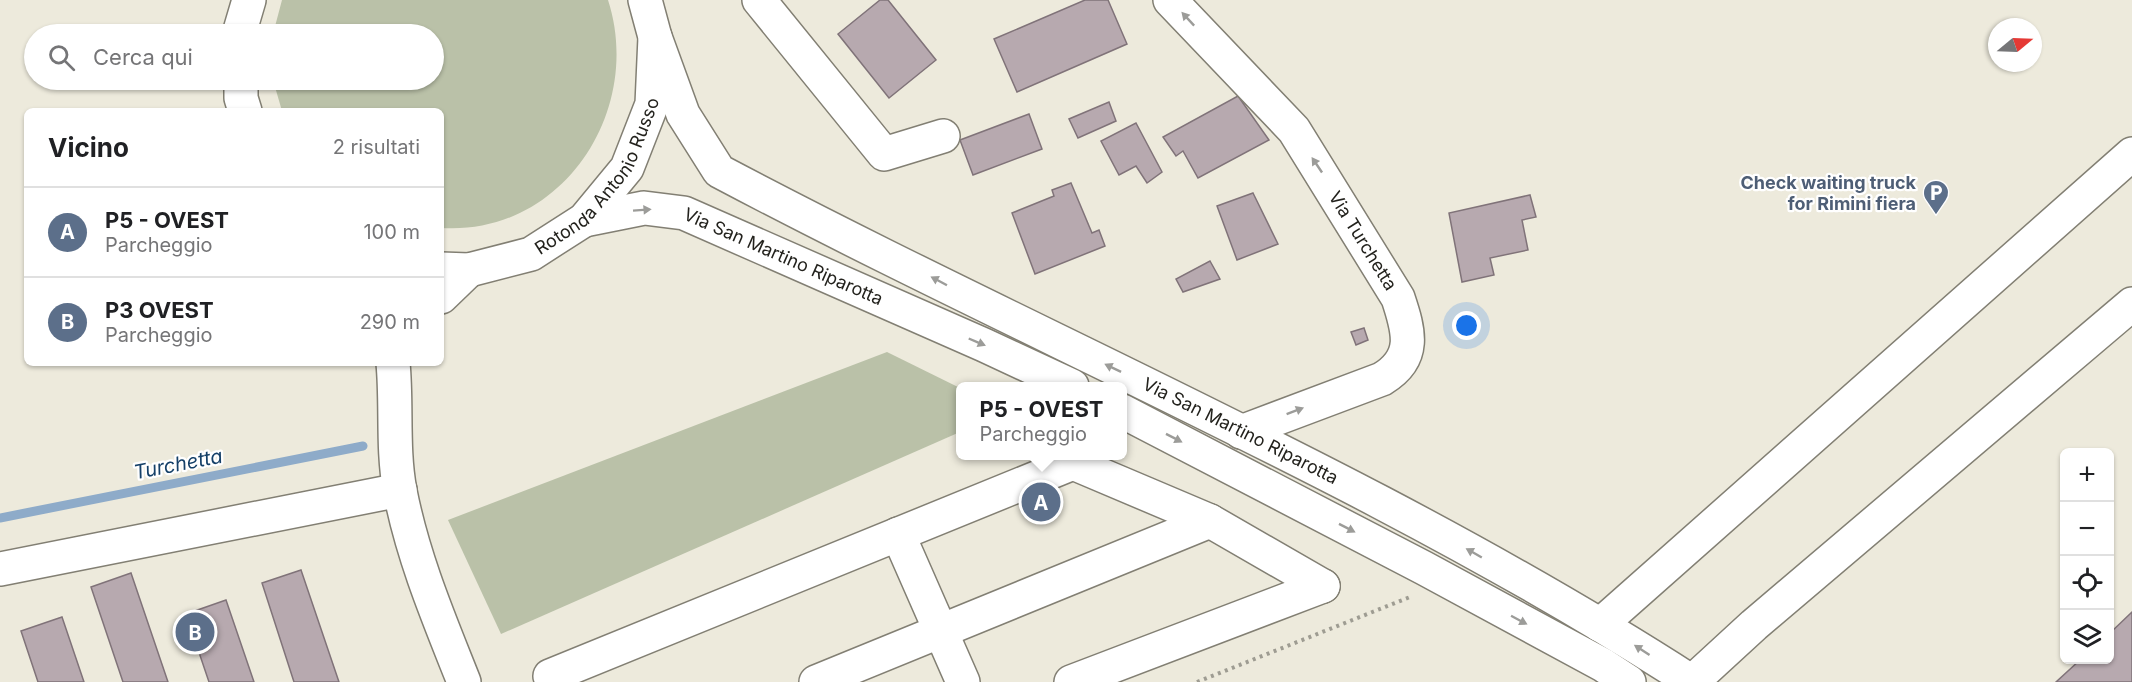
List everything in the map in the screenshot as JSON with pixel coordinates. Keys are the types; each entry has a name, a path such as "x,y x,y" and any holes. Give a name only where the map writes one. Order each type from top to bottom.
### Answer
{"street":[{"path":"242,24 249,0"},
{"path":"759,0 884,154 943,136"},
{"name":"Via Turchetta","path":"1170,0 1294,130 1398,298 1408,327 1405,358 1397,370 1382,379 1240,432"},
{"name":"Via San Martino Riparotta","path":"655,13 683,114 719,171 1441,534 1600,625 1692,682"},
{"name":"Rotonda Antonio Russo","path":"455,270 531,254 584,220 627,168 652,104 655,13"},
{"path":"241,90 244,108"},
{"path":"1600,625 2132,154"},
{"name":"Via San Martino Riparotta","path":"584,220 644,208 684,213 984,345 1062,382"},
{"path":"444,291 455,270"},
{"path":"1692,682 1754,626 2132,304"},
{"path":"398,372 396,449 400,490 420,570 464,682"},
{"name":"Via San Martino Riparotta","path":"1127,414 1424,568 1615,676"},
{"path":"552,682 550,676 1073,464 1210,521 1323,586 1071,682"},
{"path":"0,569 400,490"},
{"path":"816,682 1210,521"},
{"path":"898,534 963,682"}],"path":[{"path":"1197,682 1409,599 1414,589"}],"green space":[{"path":"282,0 608,0 616,42 614,84 603,123 583,159 557,189 523,211 484,225 444,228 444,108 281,108 276,90 444,90 444,24 276,24"},
{"path":"887,352 956,386 956,434 501,634 448,520"}],"building":[{"path":"880,0 888,0 936,60 889,98 838,34"},
{"path":"1085,0 1108,0 1127,44 1017,92 994,39"},
{"path":"1238,96 1269,140 1198,178 1183,151 1176,156 1163,137"},
{"path":"1109,102 1116,121 1078,138 1069,119"},
{"path":"1029,114 1042,149 973,175 960,140"},
{"path":"1136,123 1162,172 1147,183 1136,166 1119,175 1101,141"},
{"path":"1071,183 1092,233 1099,230 1105,246 1035,274 1012,213 1054,196 1052,190"},
{"path":"1253,193 1278,244 1237,260 1217,206"},
{"path":"1530,195 1536,217 1522,220 1528,250 1490,258 1494,275 1462,282 1449,213"},
{"path":"1210,261 1220,279 1183,292 1176,279"},
{"path":"1364,328 1368,340 1356,345 1351,332"},
{"path":"301,570 339,682 294,682 262,583"},
{"path":"131,573 168,682 123,682 91,587"},
{"path":"226,600 254,682 209,682 186,614"},
{"path":"2132,612 2132,682 2056,682 2076,664 2114,664 2114,629"},
{"path":"62,617 84,682 38,682 21,631"}],"waterway":[{"name":"Turchetta","path":"0,518 363,446"}],"place":[{"name":"Check waiting truck for Rimini fiera","path":"1936,216"},
{"name":"P5 - OVEST","path":"1041,502"},
{"name":"P3 OVEST","path":"195,632"}]}
